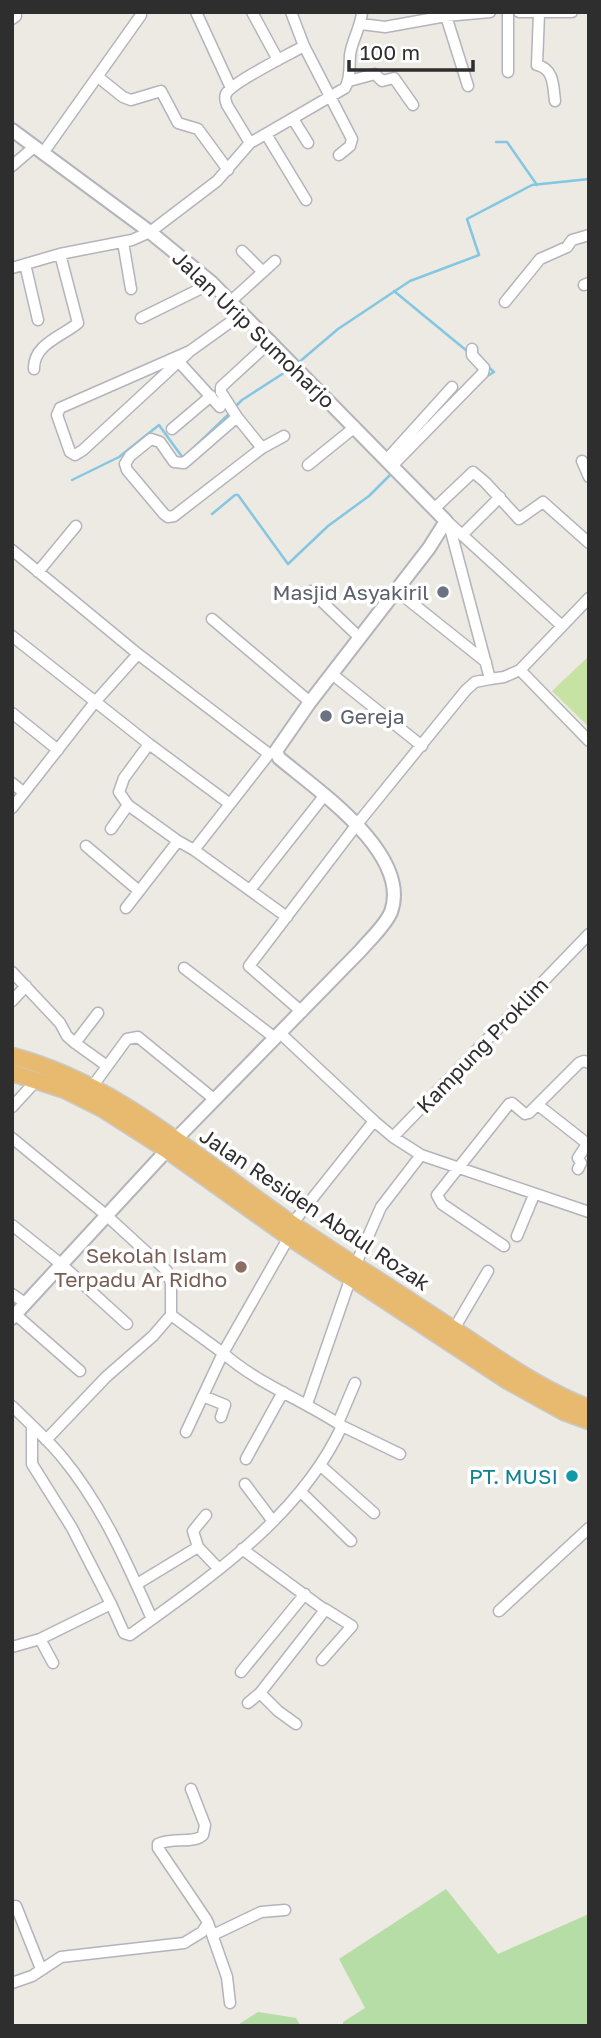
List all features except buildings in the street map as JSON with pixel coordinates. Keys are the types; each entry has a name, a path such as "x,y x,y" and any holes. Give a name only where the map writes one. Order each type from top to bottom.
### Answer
{"highway":[{"name":"Jalan Residen Abdul Rozak","path":"12,1056 92,1087 290,1230 353,1271 508,1381 564,1412 589,1421"},
{"name":"Jalan Residen Abdul Rozak","path":"12,1073 86,1100 171,1145"},
{"name":"Jalan Residen Abdul Rozak","path":"353,1271 454,1329 508,1366 589,1408"}],"street":[{"path":"196,12 232,88"},
{"path":"252,12 278,60"},
{"path":"291,12 304,46 352,139 350,146 339,155"},
{"path":"12,268 60,254 123,242 150,232 228,170 250,144 345,88 349,81 350,52 361,18 385,27 446,16 490,12"},
{"path":"508,12 508,72"},
{"path":"519,12 572,12"},
{"path":"539,13 537,65 549,71 553,79 555,101"},
{"path":"12,166 38,150 98,77 141,16"},
{"path":"446,16 467,86"},
{"path":"250,144 226,102 226,96 232,88 304,46"},
{"path":"349,81 375,75 382,81 394,78 413,104"},
{"path":"98,77 123,97 131,100 161,91 178,124 198,129 228,170"},
{"path":"293,119 308,143"},
{"name":"Jalan Urip Sumoharjo","path":"12,130 150,232 231,300 447,522"},
{"path":"266,134 306,200"},
{"path":"505,302 540,259 567,247 572,240 589,235"},
{"path":"123,242 131,289"},
{"path":"242,251 263,272"},
{"path":"34,369 34,361 44,346 78,323 60,254"},
{"path":"231,300 275,261"},
{"path":"25,264 38,320"},
{"path":"141,317 212,283"},
{"path":"190,351 60,408 57,415 70,452 77,454 83,450 190,351 243,313"},
{"path":"230,410 221,392 222,384 271,341"},
{"path":"394,466 483,373 484,368 473,356 472,349"},
{"path":"179,362 211,396 230,410 262,448"},
{"path":"394,466 452,387"},
{"path":"172,429 211,396"},
{"path":"230,410 184,463 174,462 160,442 154,439 146,442 126,461 125,467 164,514 170,517 262,448 284,436"},
{"path":"308,465 355,426"},
{"path":"583,461 589,477"},
{"path":"435,508 471,472 481,478 520,520 540,503 544,503 589,543"},
{"path":"462,535 500,497"},
{"path":"447,522 562,626"},
{"path":"194,850 397,591 447,522"},
{"path":"447,522 490,679"},
{"path":"38,572 76,526"},
{"path":"12,550 138,654 279,758 358,824 377,850 387,870 392,894 392,909 386,921 302,1012 214,1099 14,1316 80,1371"},
{"path":"311,591 360,638"},
{"path":"397,591 486,662"},
{"path":"302,1012 249,965 466,690 475,682 503,677 520,670 589,598"},
{"path":"212,619 310,702"},
{"path":"12,636 149,744 230,803"},
{"path":"12,808 95,702 138,654"},
{"path":"520,670 589,741"},
{"path":"332,674 422,746"},
{"path":"12,713 58,750"},
{"path":"149,744 121,784 119,792 128,805 287,917"},
{"path":"12,783 23,792"},
{"path":"250,890 324,796"},
{"path":"111,829 128,805"},
{"path":"126,908 178,841"},
{"path":"86,846 139,891"},
{"name":"Kampung Proklim","path":"393,1137 588,937"},
{"path":"184,968 278,1036 393,1137 421,1155 589,1212"},
{"path":"12,972 60,1023 67,1036 107,1066"},
{"path":"12,1001 26,986"},
{"path":"75,1043 99,1013"},
{"path":"92,1087 127,1039 138,1037 214,1099"},
{"path":"503,1247 442,1204 437,1195 509,1104 513,1103 526,1114 579,1063 589,1063"},
{"path":"12,1107 37,1080"},
{"path":"538,1105 588,1145 578,1158 581,1163 578,1169"},
{"path":"186,1432 223,1353 290,1230 374,1121"},
{"path":"12,1138 106,1215 167,1271 171,1283 171,1315 153,1336 106,1377 46,1440"},
{"path":"307,1404 353,1271 381,1207 421,1155"},
{"path":"517,1236 534,1195"},
{"path":"12,1225 61,1264 127,1324"},
{"path":"454,1329 488,1271"},
{"path":"12,1294 25,1303"},
{"path":"171,1315 237,1365 340,1425 400,1454"},
{"path":"32,1426 32,1464 72,1528 125,1635 130,1635 242,1549 301,1492 321,1466 355,1383"},
{"path":"246,1459 283,1392"},
{"path":"203,1396 225,1405 221,1417"},
{"path":"12,1406 63,1459 96,1507 114,1535 152,1619"},
{"path":"321,1466 374,1513"},
{"path":"246,1484 272,1520"},
{"path":"301,1492 351,1541"},
{"path":"206,1515 193,1531 198,1547 218,1568"},
{"path":"499,1611 589,1528"},
{"path":"137,1584 198,1547"},
{"path":"242,1549 352,1626 322,1660"},
{"path":"241,1672 304,1594"},
{"path":"12,1647 40,1639 111,1604"},
{"path":"248,1703 260,1693 325,1612 325,1608"},
{"path":"40,1639 53,1663"},
{"path":"260,1693 296,1724"},
{"path":"191,1789 205,1825 204,1835 197,1840 164,1841 158,1844 158,1848 208,1923 227,1977 230,2003"},
{"path":"16,1906 41,1969"},
{"path":"213,1935 261,1912 285,1909"},
{"path":"12,1983 32,1976 61,1957 184,1943 202,1932 208,1923"}],"green space":[{"path":"589,656 589,727 552,691"},
{"path":"446,1889 498,1954 589,1914 589,2026 343,2026 343,2022 365,2008 339,1959"},
{"path":"258,2012 296,2018 301,2026 236,2026"}],"waterway":[{"path":"496,142 507,142 537,185"},
{"path":"298,363 338,329 410,281 479,255 467,219 532,185 589,179"},
{"path":"394,291 467,351"},
{"path":"484,378 494,372 486,365"},
{"path":"235,407 290,369"},
{"path":"72,480 119,457 159,425 183,458 231,412"},
{"path":"212,514 238,495 288,564 328,526 369,496 392,473"}],"place":[{"name":"Masjid Asyakiril","path":"443,592"},
{"name":"Gereja","path":"326,716"},
{"name":"Sekolah Islam Terpadu Ar Ridho","path":"241,1267"},
{"name":"PT. MUSI","path":"572,1476"}]}
